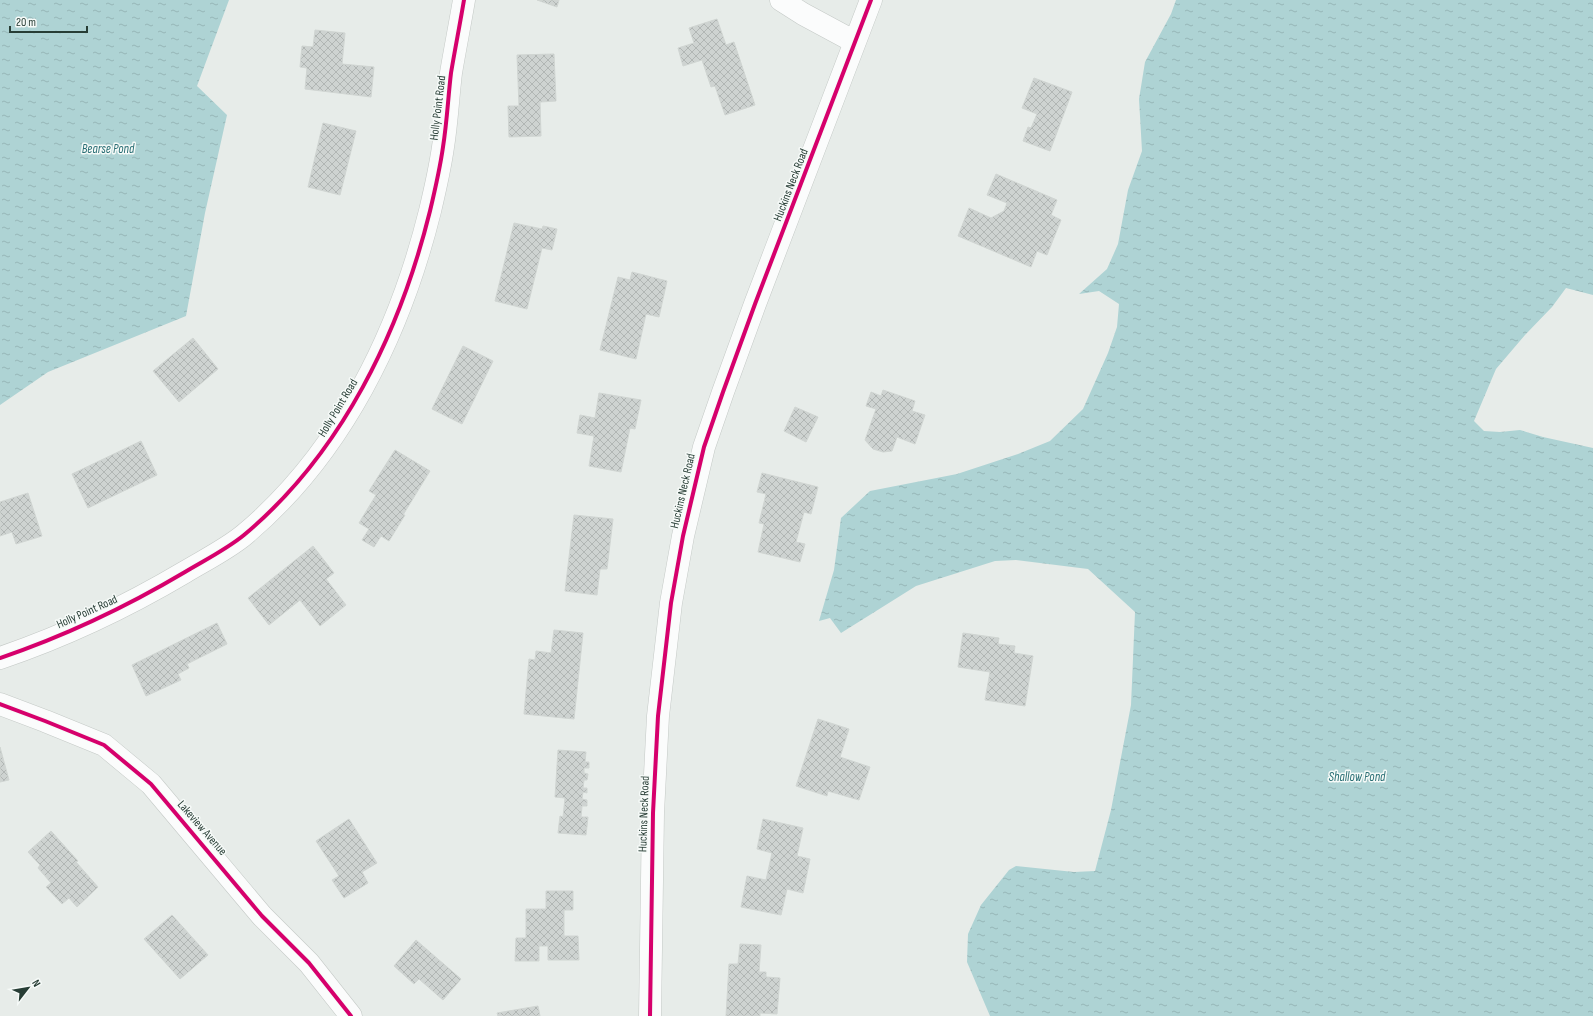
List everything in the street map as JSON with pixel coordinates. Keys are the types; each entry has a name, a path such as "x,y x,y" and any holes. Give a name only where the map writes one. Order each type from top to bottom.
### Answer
{"street":[{"name":"Holly Point Road","path":"0,658 78,628 112,612 159,588 236,540 269,513 304,475 328,444 353,406 394,326 422,240 431,209 443,147 451,74 464,0"},
{"path":"781,0 803,14 855,42"},
{"name":"Huckins Neck Road","path":"650,1016 653,820 658,716 671,603 683,536 704,448 754,304 872,0"},
{"name":"Lakeview Avenue","path":"0,704 45,720 104,745 151,784 262,916 309,964 351,1016"}],"water":[{"name":"Bearse Pond","path":"0,0 229,0 197,86 227,115 205,213 186,316 48,372 0,405"},
{"name":"Shallow Pond","path":"1176,0 1593,0 1593,295 1566,288 1552,307 1525,335 1496,369 1474,421 1484,431 1500,432 1520,430 1543,437 1593,448 1593,1016 990,1016 967,962 968,934 981,905 1009,870 1016,866 1074,872 1095,871 1111,810 1131,705 1135,612 1088,569 1016,560 995,561 916,586 841,633 830,618 819,621 834,570 841,518 870,491 957,474 1018,454 1050,441 1083,409 1108,353 1117,327 1119,304 1099,291 1079,294 1107,269 1118,244 1128,190 1142,151 1139,99 1145,62 1171,14"}],"building":[{"path":"537,0 559,0 557,7"},
{"path":"717,19 726,45 734,42 755,105 725,115 715,86 711,87 702,60 683,66 678,48 694,43 689,28"},
{"path":"315,30 345,33 342,64 374,67 371,97 305,89 307,68 300,67 302,46 313,47"},
{"path":"554,54 556,101 540,102 541,136 509,137 508,106 519,106 517,55"},
{"path":"1034,78 1072,92 1050,151 1023,141 1028,127 1031,128 1037,114 1022,108"},
{"path":"323,123 356,131 340,195 308,187"},
{"path":"996,174 1057,200 1051,215 1061,220 1047,255 1037,251 1031,267 958,236 969,208 991,218 1004,211 1007,203 987,195"},
{"path":"514,223 542,229 543,226 557,229 552,250 542,248 527,309 495,301"},
{"path":"632,272 667,281 659,317 646,314 636,359 600,350 618,277 630,280"},
{"path":"193,338 218,369 179,402 153,371"},
{"path":"463,346 493,361 462,424 432,409"},
{"path":"883,390 915,401 912,411 925,415 915,444 897,437 892,451 883,452 873,449 865,440 876,409 866,406 871,392 881,396"},
{"path":"599,393 641,400 635,429 630,428 621,472 589,466 594,436 577,433 580,415 595,418"},
{"path":"795,407 818,417 806,442 784,431"},
{"path":"141,441 157,475 88,508 72,474"},
{"path":"395,450 430,471 389,541 381,536 374,547 362,540 369,529 359,523 376,495 369,491"},
{"path":"762,473 818,487 811,514 804,512 796,542 805,544 800,562 758,552 764,524 759,523 766,494 757,492"},
{"path":"28,493 42,536 16,544 12,532 0,536 0,502"},
{"path":"574,515 613,519 607,569 600,569 597,595 565,591"},
{"path":"313,546 334,573 326,579 346,605 320,626 300,600 269,625 248,598"},
{"path":"217,623 227,644 187,664 189,668 178,674 181,680 146,696 132,665"},
{"path":"554,630 583,633 574,719 524,714 529,659 535,660 536,651 551,653"},
{"path":"963,633 999,638 998,644 1015,646 1014,653 1033,656 1025,706 985,700 990,672 958,667"},
{"path":"818,719 849,729 840,757 870,767 859,800 828,791 827,796 796,786"},
{"path":"0,747 9,780 0,782"},
{"path":"558,750 586,752 585,762 589,762 589,768 584,768 584,773 588,774 587,780 584,780 583,788 587,788 587,793 583,792 582,799 587,800 587,806 582,806 581,817 588,817 586,835 558,833 560,816 563,817 565,798 555,797"},
{"path":"349,819 377,863 362,872 368,883 344,898 332,880 339,876 316,841"},
{"path":"763,819 803,828 797,856 810,859 803,893 787,889 781,915 741,907 747,876 766,880 772,853 757,849"},
{"path":"51,831 78,861 76,862 98,887 77,907 69,898 62,904 46,887 51,883 38,868 40,865 28,852"},
{"path":"546,891 573,891 573,910 564,910 564,936 578,936 579,960 548,960 548,946 539,946 539,961 515,961 516,938 526,938 526,909 546,909"},
{"path":"172,915 208,955 180,979 144,939"},
{"path":"416,940 461,979 443,1000 419,979 414,984 394,966"},
{"path":"740,944 761,945 759,972 766,972 766,977 780,978 777,1014 760,1013 760,1016 726,1016 729,964 738,964"},
{"path":"538,1006 540,1016 498,1016 497,1013"}],"cycle path":[{"path":"0,658 48,640 118,609 163,585 230,545 244,535 279,502 310,467 338,428 362,388 384,345 402,301 417,256 436,187 446,128 451,73 464,0"},
{"path":"650,1016 653,813 658,716 671,603 683,536 704,447 723,392 871,0"},
{"path":"0,704 104,745 151,784 262,916 309,963 351,1016"}]}
